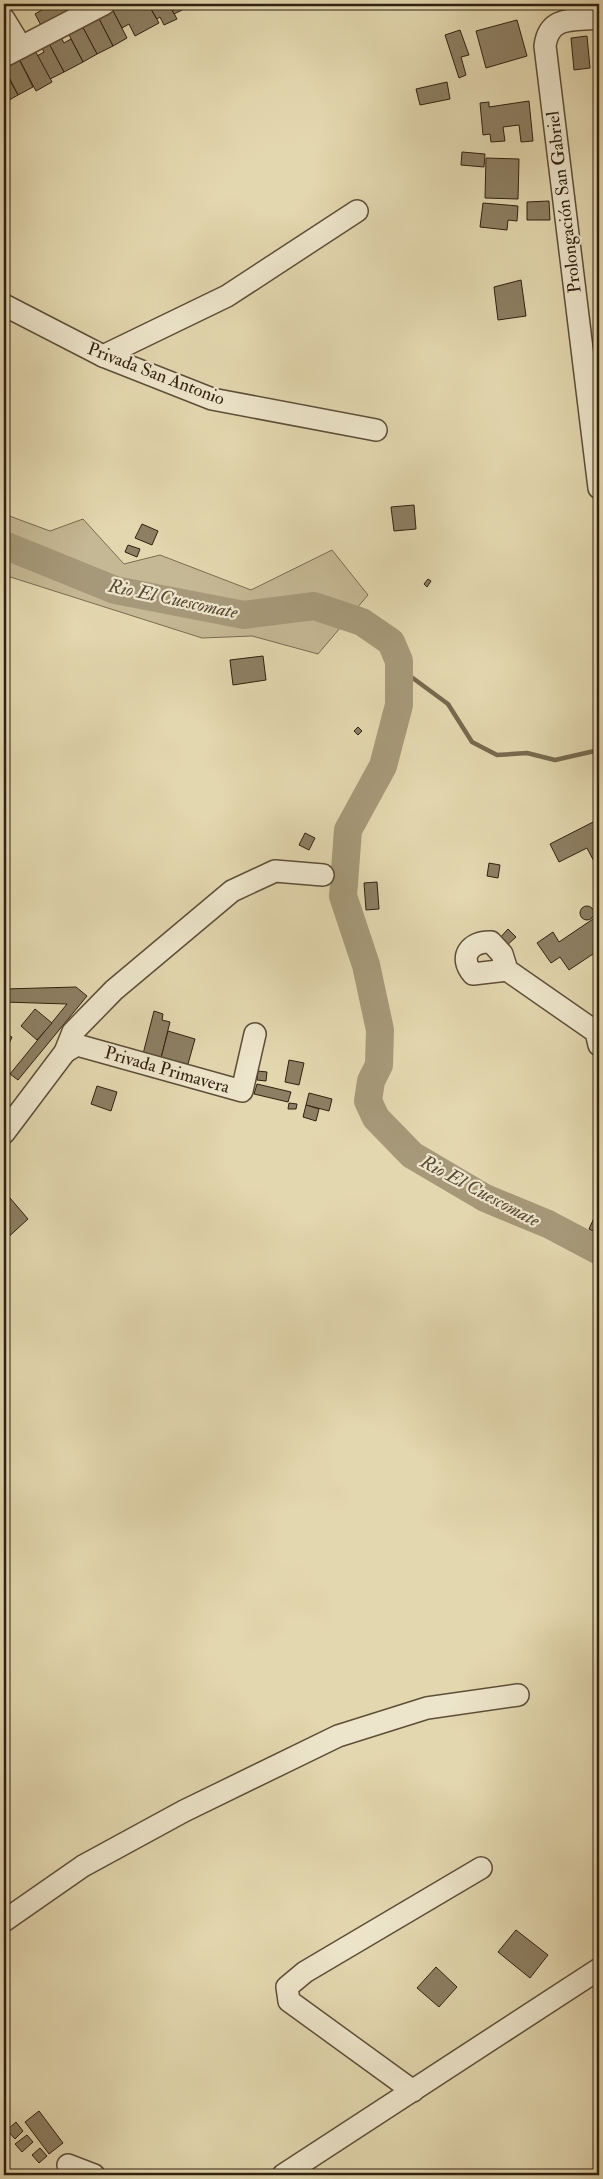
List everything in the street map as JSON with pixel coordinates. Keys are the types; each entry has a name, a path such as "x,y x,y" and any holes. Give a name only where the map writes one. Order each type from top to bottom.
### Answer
{"street":[{"path":"4,19 13,52 104,4"},
{"name":"Prolongación San Gabriel","path":"599,18 556,23 547,32 545,46 599,488"},
{"path":"103,356 227,296 357,211"},
{"name":"Privada San Antonio","path":"4,305 103,356 212,399 376,430"},
{"path":"4,1134 65,1052 72,1032 114,990 232,891 275,871 323,875"},
{"path":"506,970 598,1037"},
{"name":"Privada Primavera","path":"65,1052 77,1045 242,1091 255,1034"},
{"path":"4,1921 83,1866 184,1811 338,1736 427,1708 518,1695"},
{"path":"413,2091 289,2001 287,1987 305,1972 481,1868"},
{"path":"283,2175 599,1969"},
{"path":"68,2165 94,2175"}],"shaded area":[{"path":"4,514 50,531 83,519 124,564 160,555 251,590 332,550 368,595 318,654 252,636 202,638 4,575"}],"building":[{"path":"52,4 72,4 76,12 44,31 35,14"},
{"path":"129,4 131,8 137,6 136,4 148,4 159,23 135,36 129,24 122,28 110,5"},
{"path":"148,4 169,4 177,19 164,25 160,17 157,19"},
{"path":"169,4 189,4 190,6 174,14"},
{"path":"110,5 127,38 113,46 96,13"},
{"path":"96,13 113,46 97,54 80,22"},
{"path":"517,20 527,56 486,68 476,31"},
{"path":"80,22 97,54 83,62 66,29"},
{"path":"460,30 469,55 461,57 466,75 459,78 445,35"},
{"path":"58,32 64,43 71,39 83,62 64,72 46,38"},
{"path":"587,36 590,68 574,70 571,38"},
{"path":"46,38 64,72 50,79 37,56 44,52 39,42"},
{"path":"32,45 52,82 36,91 16,53"},
{"path":"16,53 33,87 18,95 4,67 4,60"},
{"path":"4,70 18,95 4,103"},
{"path":"447,82 450,99 420,105 416,89"},
{"path":"529,101 533,141 521,142 519,125 503,127 505,141 491,142 490,134 483,135 480,103 489,102 489,107"},
{"path":"462,152 485,154 484,167 461,165"},
{"path":"486,158 519,159 518,199 485,198"},
{"path":"549,201 550,220 527,220 527,202"},
{"path":"483,203 518,206 517,221 508,220 507,230 480,227"},
{"path":"521,280 526,316 498,320 494,287"},
{"path":"414,505 416,529 394,531 391,507"},
{"path":"142,524 158,531 152,545 135,538"},
{"path":"128,545 140,549 137,557 125,552"},
{"path":"428,579 431,581 427,587 424,584"},
{"path":"263,656 266,680 233,685 230,660"},
{"path":"358,727 362,731 358,735 354,731"},
{"path":"599,819 599,871 587,848 559,862 550,844"},
{"path":"305,833 315,838 309,850 299,845"},
{"path":"489,863 500,865 498,878 487,876"},
{"path":"377,882 379,909 366,910 364,883"},
{"path":"587,906 592,908 594,913 592,918 587,920 582,918 580,913 582,908"},
{"path":"599,915 599,943 593,947 596,952 569,970 560,957 551,963 537,943 553,932 559,942"},
{"path":"508,929 516,937 505,947 498,940"},
{"path":"76,987 87,996 18,1080 10,1074 67,1004 4,1002 4,989"},
{"path":"35,1009 52,1023 37,1040 21,1026"},
{"path":"154,1011 163,1014 162,1020 170,1022 161,1058 143,1054"},
{"path":"168,1031 195,1039 188,1064 161,1058"},
{"path":"5,1034 12,1037 8,1046 4,1044"},
{"path":"289,1060 304,1063 299,1085 285,1082"},
{"path":"258,1071 267,1072 266,1081 257,1080"},
{"path":"257,1084 291,1092 288,1102 254,1094"},
{"path":"97,1086 117,1092 111,1111 91,1104"},
{"path":"309,1093 332,1099 329,1111 306,1105"},
{"path":"289,1103 297,1104 296,1109 288,1109"},
{"path":"306,1105 319,1109 316,1121 303,1117"},
{"path":"4,1191 28,1219 4,1241"},
{"path":"599,1207 599,1234 589,1229"},
{"path":"516,1930 548,1955 530,1978 498,1952"},
{"path":"436,1967 457,1987 439,2007 417,1988"},
{"path":"39,2111 63,2143 49,2154 25,2122"},
{"path":"16,2122 23,2131 15,2139 7,2130"},
{"path":"27,2135 33,2142 22,2152 15,2144"},
{"path":"40,2148 47,2156 39,2163 32,2155"},
{"path":"4,2153 10,2157 4,2165"},
{"path":"4,2167 19,2175 4,2175"}],"waterway":[{"name":"Rio El Cuescomate","path":"4,545 115,590 244,615 314,606 362,622 391,642 399,661 399,705 383,766 348,830 343,896 366,965 380,1030 379,1065 371,1081 368,1101 376,1118 412,1155 485,1198 548,1224 599,1251"},
{"path":"399,661 410,676 448,704 472,742 497,755 527,753 555,760 599,750"}]}
